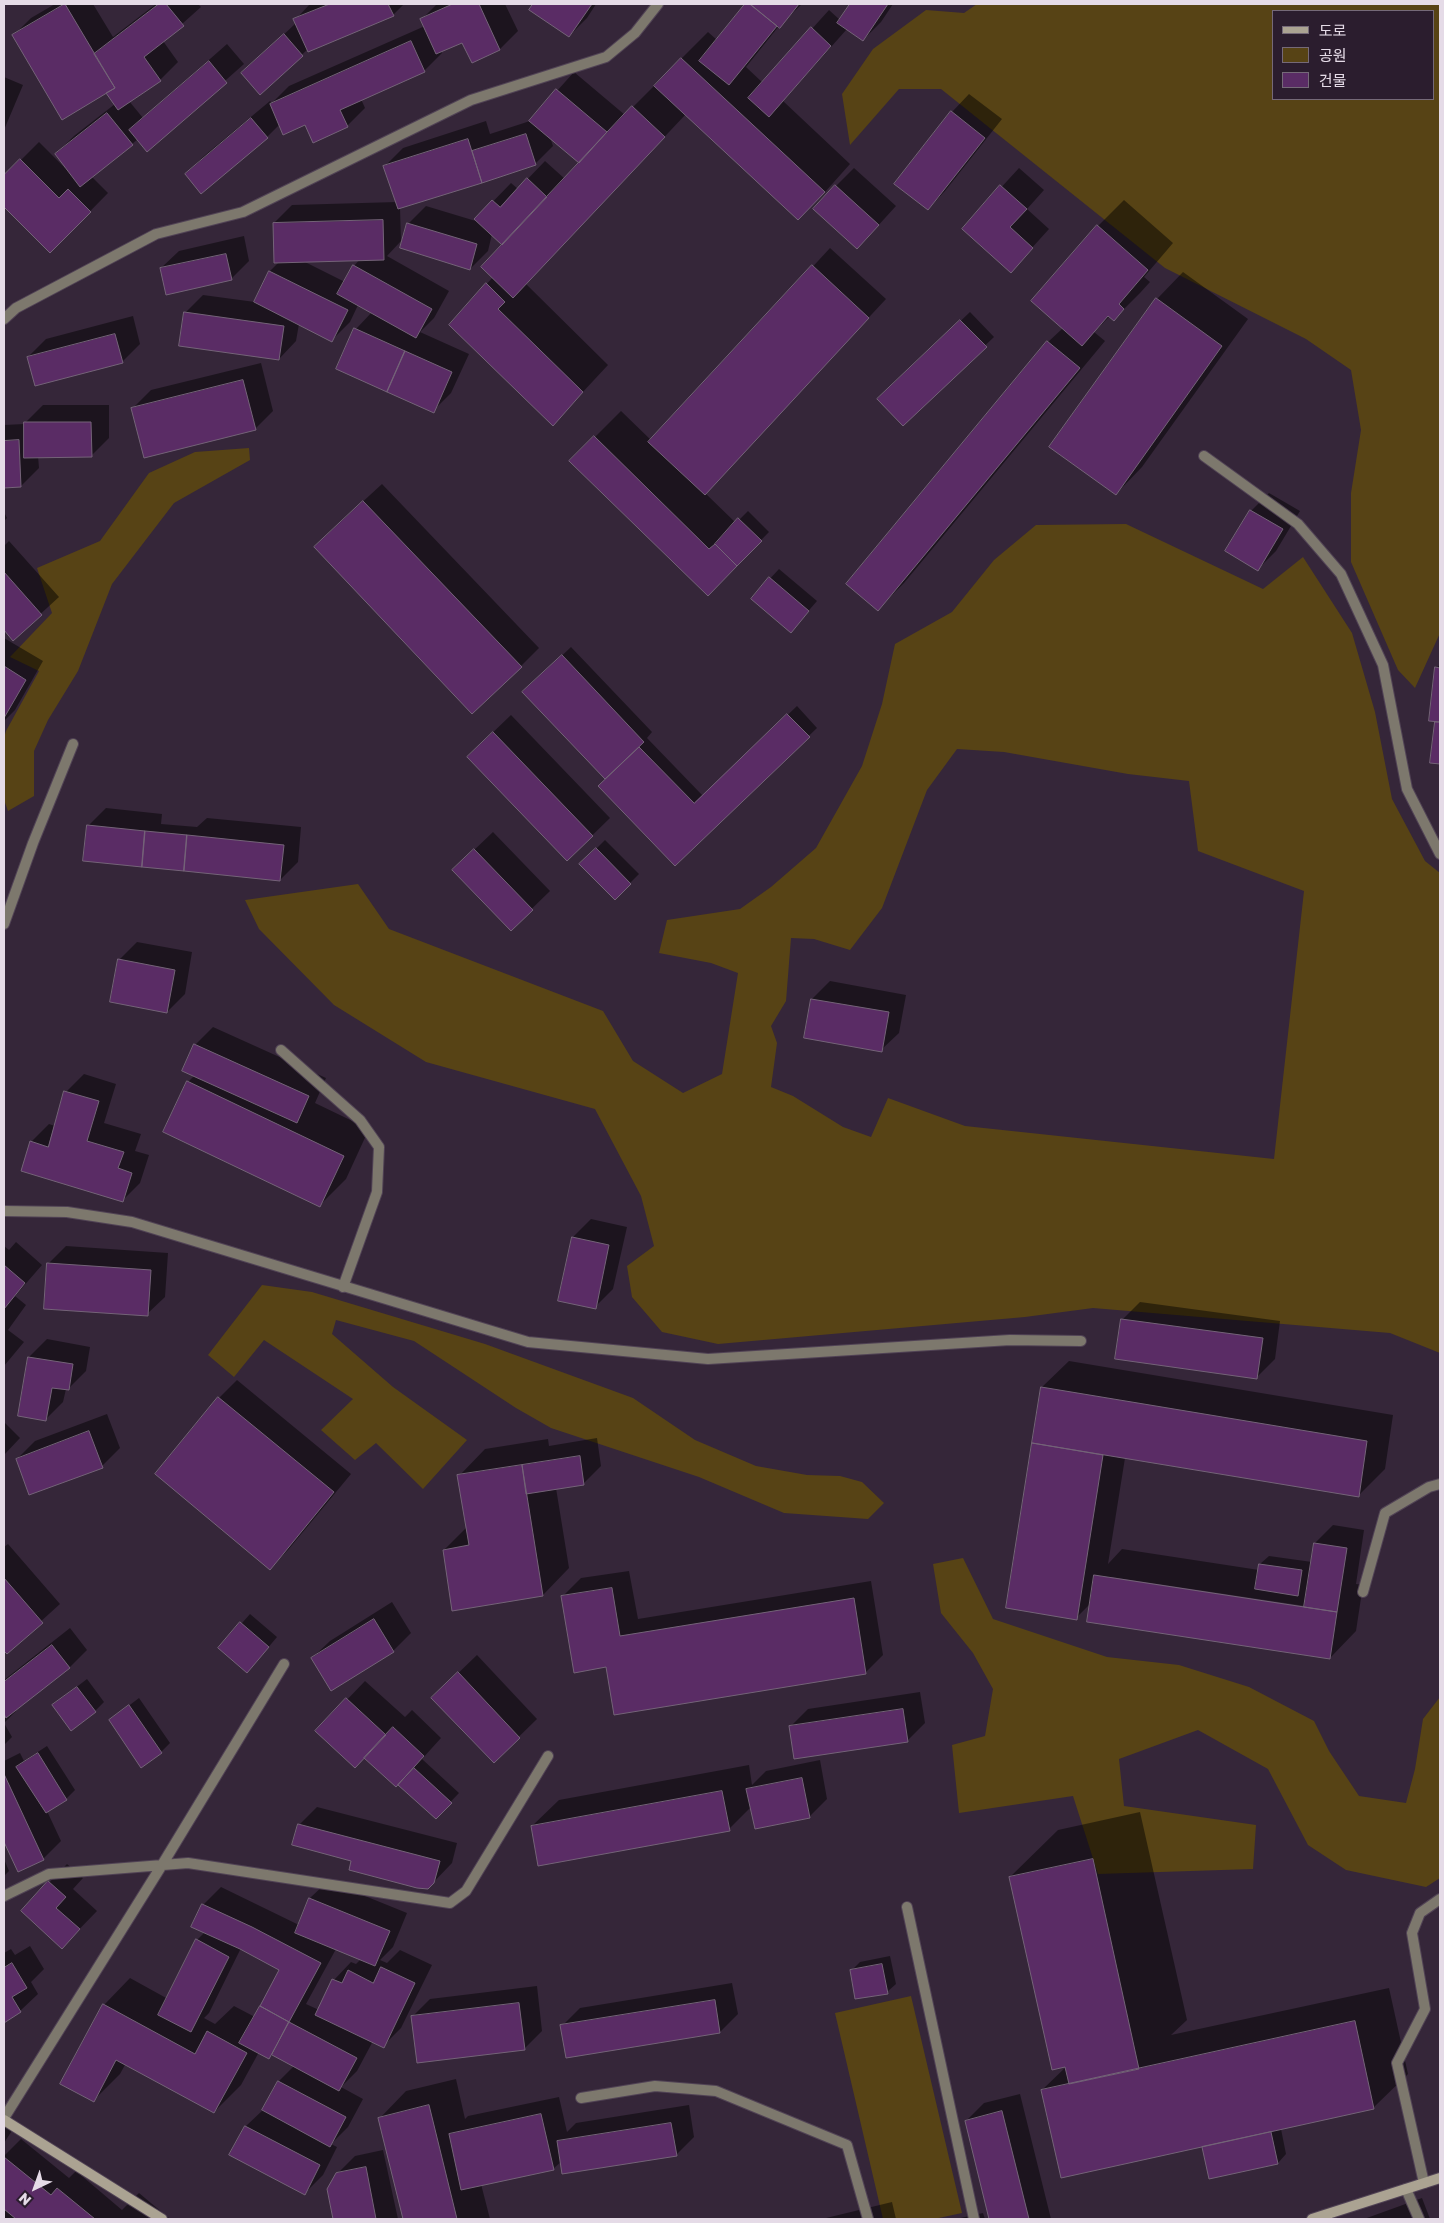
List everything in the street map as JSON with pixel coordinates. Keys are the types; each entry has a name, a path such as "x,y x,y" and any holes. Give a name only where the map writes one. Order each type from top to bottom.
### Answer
{"street":[{"path":"4,319 16,308 156,234 243,212 470,100 606,57 635,32 658,4"},
{"path":"1204,456 1298,524 1341,574 1383,665 1407,790 1440,854"},
{"path":"4,924 33,843 73,744"},
{"path":"281,1050 360,1120 379,1146 377,1192 343,1287"},
{"path":"4,1211 67,1212 132,1222 528,1342 708,1359 1010,1340 1081,1341"},
{"path":"1362,1592 1384,1513 1429,1487 1440,1484"},
{"path":"162,2219 4,2119 284,1664"},
{"path":"4,1896 49,1874 188,1864 450,1903 466,1891 548,1756"},
{"path":"1424,2183 1397,2063 1425,2009 1412,1933 1420,1913 1440,1900"},
{"path":"907,1907 974,2219"},
{"path":"581,2098 655,2086 716,2091 847,2145 868,2219"},
{"path":"1312,2219 1440,2178"},
{"path":"1406,2189 1419,2219"}],"green space":[{"path":"977,4 1440,4 1440,633 1415,688 1398,670 1351,562 1351,493 1361,430 1351,370 1306,339 1165,268 941,89 899,89 850,145 842,94 873,49 926,10 964,13"},
{"path":"249,448 250,460 174,503 112,584 78,671 48,720 34,751 34,796 8,811 4,800 4,738 39,671 10,657 52,613 37,568 100,541 149,473 195,452"},
{"path":"1126,524 1263,589 1303,557 1352,633 1375,712 1392,799 1425,861 1440,873 1440,1353 1390,1333 1093,1308 1025,1317 718,1344 662,1332 632,1297 627,1266 654,1246 641,1196 595,1109 426,1062 334,1005 259,929 245,900 358,884 389,929 603,1011 633,1061 683,1093 722,1074 738,973 711,963 659,953 667,920 740,909 771,887 816,848 862,766 882,704 895,644 952,612 994,560 1036,525","holes":["957,749 1004,752 1128,774 1189,781 1198,851 1304,891 1274,1159 965,1126 888,1098 871,1137 843,1127 793,1096 771,1087 777,1043 771,1026 786,1001 791,938 814,939 850,950 882,908 927,790"]},
{"path":"262,1285 312,1292 485,1344 633,1398 695,1440 756,1466 807,1475 840,1476 862,1482 884,1503 868,1519 784,1513 699,1477 551,1428 516,1408 414,1341 336,1320 332,1334 393,1387 467,1440 423,1489 376,1443 355,1460 321,1430 353,1399 264,1340 234,1377 208,1355"},
{"path":"963,1558 993,1619 1107,1657 1179,1665 1249,1687 1314,1721 1329,1751 1359,1796 1406,1803 1415,1769 1423,1719 1440,1697 1440,1878 1426,1887 1346,1870 1308,1845 1268,1769 1198,1730 1119,1759 1124,1806 1256,1825 1253,1869 1098,1874 1073,1796 959,1813 952,1745 985,1736 993,1689 973,1653 941,1613 933,1564"},
{"path":"911,1996 962,2213 934,2219 883,2219 835,2013"}],"building":[{"path":"65,4 115,88 62,120 12,35"},
{"path":"159,4 166,4 184,26 144,57 161,81 118,110 106,93 115,88 94,54"},
{"path":"330,4 388,4 394,16 308,52 293,19"},
{"path":"453,4 479,4 500,50 472,63 462,43 436,54 420,19"},
{"path":"533,4 592,4 569,37 529,10"},
{"path":"745,4 750,4 777,26 729,85 699,61"},
{"path":"750,4 799,4 780,28"},
{"path":"850,4 888,4 863,41 837,23"},
{"path":"811,27 831,46 769,117 748,98"},
{"path":"284,34 303,56 260,95 241,73"},
{"path":"411,41 425,72 340,110 348,127 313,143 305,125 283,135 270,104"},
{"path":"681,58 825,192 798,220 654,86"},
{"path":"209,61 227,83 147,152 129,130"},
{"path":"556,89 607,132 579,163 529,121"},
{"path":"632,106 665,137 513,298 481,267"},
{"path":"951,111 985,138 928,210 894,184"},
{"path":"107,113 133,145 80,187 55,154"},
{"path":"251,118 268,138 201,194 185,174"},
{"path":"526,134 536,165 482,183 472,151"},
{"path":"468,139 482,183 398,209 383,166"},
{"path":"20,159 59,198 68,189 91,212 50,253 4,207 4,175"},
{"path":"527,178 547,197 502,245 474,219 492,200 500,207"},
{"path":"835,185 879,225 857,249 813,209"},
{"path":"1000,185 1027,209 1010,227 1033,248 1011,273 962,229"},
{"path":"383,220 384,260 274,263 273,223"},
{"path":"407,223 477,244 470,270 400,248"},
{"path":"1097,225 1148,270 1119,304 1124,309 1114,321 1108,316 1082,346 1031,301"},
{"path":"226,254 232,280 166,295 160,268"},
{"path":"353,265 432,309 416,338 337,294"},
{"path":"812,265 869,318 705,495 648,442"},
{"path":"269,271 348,310 332,342 254,302"},
{"path":"486,283 505,302 498,309 583,392 553,426 449,325"},
{"path":"1156,298 1222,346 1116,495 1049,447"},
{"path":"184,312 284,326 279,360 179,346"},
{"path":"960,320 987,347 903,426 877,399"},
{"path":"354,328 405,351 387,392 336,369"},
{"path":"115,334 123,363 35,386 27,357"},
{"path":"1047,341 1080,368 878,611 846,584"},
{"path":"405,351 452,372 434,413 387,392"},
{"path":"243,380 256,430 144,458 131,408"},
{"path":"24,422 91,422 92,457 24,458"},
{"path":"594,436 709,549 715,544 737,566 708,596 569,461"},
{"path":"19,440 21,487 4,488 4,441"},
{"path":"363,501 522,667 472,714 314,547"},
{"path":"1250,510 1283,529 1258,571 1225,551"},
{"path":"738,518 762,541 737,566 715,544"},
{"path":"4,572 42,615 13,641 4,630"},
{"path":"769,577 809,611 791,633 751,599"},
{"path":"562,655 644,742 605,779 522,692"},
{"path":"4,666 26,680 4,718"},
{"path":"1435,667 1440,668 1440,722 1429,721"},
{"path":"787,714 810,737 675,866 598,786 639,747 694,803"},
{"path":"1435,722 1440,722 1440,764 1430,763"},
{"path":"493,732 593,836 567,861 467,757"},
{"path":"87,825 145,831 142,867 83,861"},
{"path":"145,831 187,835 184,871 142,867"},
{"path":"187,835 284,845 280,881 184,871"},
{"path":"596,848 631,884 615,900 579,864"},
{"path":"474,849 533,910 511,931 452,870"},
{"path":"118,959 175,970 167,1013 110,1002"},
{"path":"811,999 889,1012 882,1052 804,1038"},
{"path":"194,1044 309,1096 297,1123 182,1071"},
{"path":"187,1081 344,1156 320,1207 163,1132"},
{"path":"64,1091 99,1101 87,1141 124,1152 118,1168 132,1173 123,1202 21,1171 30,1141 48,1147"},
{"path":"572,1237 609,1245 596,1309 558,1301"},
{"path":"47,1263 151,1270 148,1316 44,1309"},
{"path":"4,1265 25,1283 4,1309"},
{"path":"1121,1319 1263,1338 1257,1379 1115,1359"},
{"path":"28,1357 73,1364 69,1390 52,1388 46,1421 18,1416"},
{"path":"1041,1387 1367,1441 1359,1497 1032,1443"},
{"path":"218,1397 334,1492 270,1570 155,1474"},
{"path":"89,1431 103,1468 29,1495 16,1459"},
{"path":"1032,1443 1103,1455 1077,1620 1006,1608"},
{"path":"580,1456 584,1485 526,1494 522,1465"},
{"path":"522,1465 543,1596 452,1611 443,1550 469,1545 457,1475"},
{"path":"1314,1543 1347,1548 1337,1612 1304,1607"},
{"path":"1259,1564 1302,1570 1298,1596 1255,1589"},
{"path":"1094,1575 1337,1612 1330,1659 1087,1622"},
{"path":"4,1578 43,1623 7,1654 4,1651"},
{"path":"612,1588 620,1636 854,1598 866,1674 614,1715 606,1667 574,1673 561,1596"},
{"path":"374,1619 394,1652 331,1691 311,1658"},
{"path":"240,1622 269,1647 247,1673 218,1648"},
{"path":"52,1645 70,1668 6,1718 4,1714 4,1682"},
{"path":"458,1672 520,1738 494,1763 431,1698"},
{"path":"77,1687 96,1712 71,1731 52,1705"},
{"path":"346,1698 386,1735 355,1768 315,1731"},
{"path":"129,1705 162,1753 141,1768 109,1720"},
{"path":"903,1709 908,1742 794,1759 789,1726"},
{"path":"393,1727 424,1756 396,1787 364,1758"},
{"path":"38,1753 67,1800 46,1813 16,1767"},
{"path":"414,1768 452,1803 436,1819 398,1785"},
{"path":"4,1774 44,1860 18,1872 4,1842"},
{"path":"802,1778 810,1818 755,1829 746,1789"},
{"path":"722,1791 730,1831 538,1866 531,1826"},
{"path":"298,1824 440,1861 434,1883 428,1889 417,1888 349,1870 351,1861 292,1845"},
{"path":"1093,1859 1139,2069 1069,2084 1065,2067 1052,2070 1009,1877"},
{"path":"48,1881 66,1897 56,1908 80,1929 62,1949 21,1911"},
{"path":"309,1898 390,1931 375,1966 295,1933"},
{"path":"202,1904 252,1927 321,1963 289,2022 260,2006 279,1970 240,1949 191,1927"},
{"path":"196,1939 229,1957 191,2032 158,2015"},
{"path":"12,1963 27,1988 12,1997 21,2012 4,2023 4,1968"},
{"path":"882,1964 888,1994 855,1999 850,1970"},
{"path":"381,1967 415,1983 384,2048 315,2015 332,1979 342,1983 348,1970 373,1983"},
{"path":"715,2000 720,2033 566,2058 560,2025"},
{"path":"519,2003 525,2050 417,2063 411,2016"},
{"path":"103,2004 195,2054 207,2031 247,2053 214,2113 116,2060 94,2102 60,2084"},
{"path":"260,2006 289,2022 269,2059 239,2043"},
{"path":"1355,2021 1374,2109 1061,2178 1041,2090"},
{"path":"289,2022 357,2058 339,2091 272,2055"},
{"path":"278,2081 346,2117 330,2147 262,2110"},
{"path":"429,2105 457,2219 403,2219 378,2118"},
{"path":"1002,2111 1029,2219 989,2219 965,2121"},
{"path":"541,2114 554,2170 461,2190 449,2134"},
{"path":"671,2123 677,2156 562,2174 557,2141"},
{"path":"245,2126 320,2165 305,2195 229,2155"},
{"path":"1271,2132 1278,2164 1209,2179 1202,2147"},
{"path":"4,2157 51,2195 57,2188 95,2219 16,2219 4,2209"},
{"path":"366,2167 376,2219 333,2219 327,2189 336,2173"}]}
